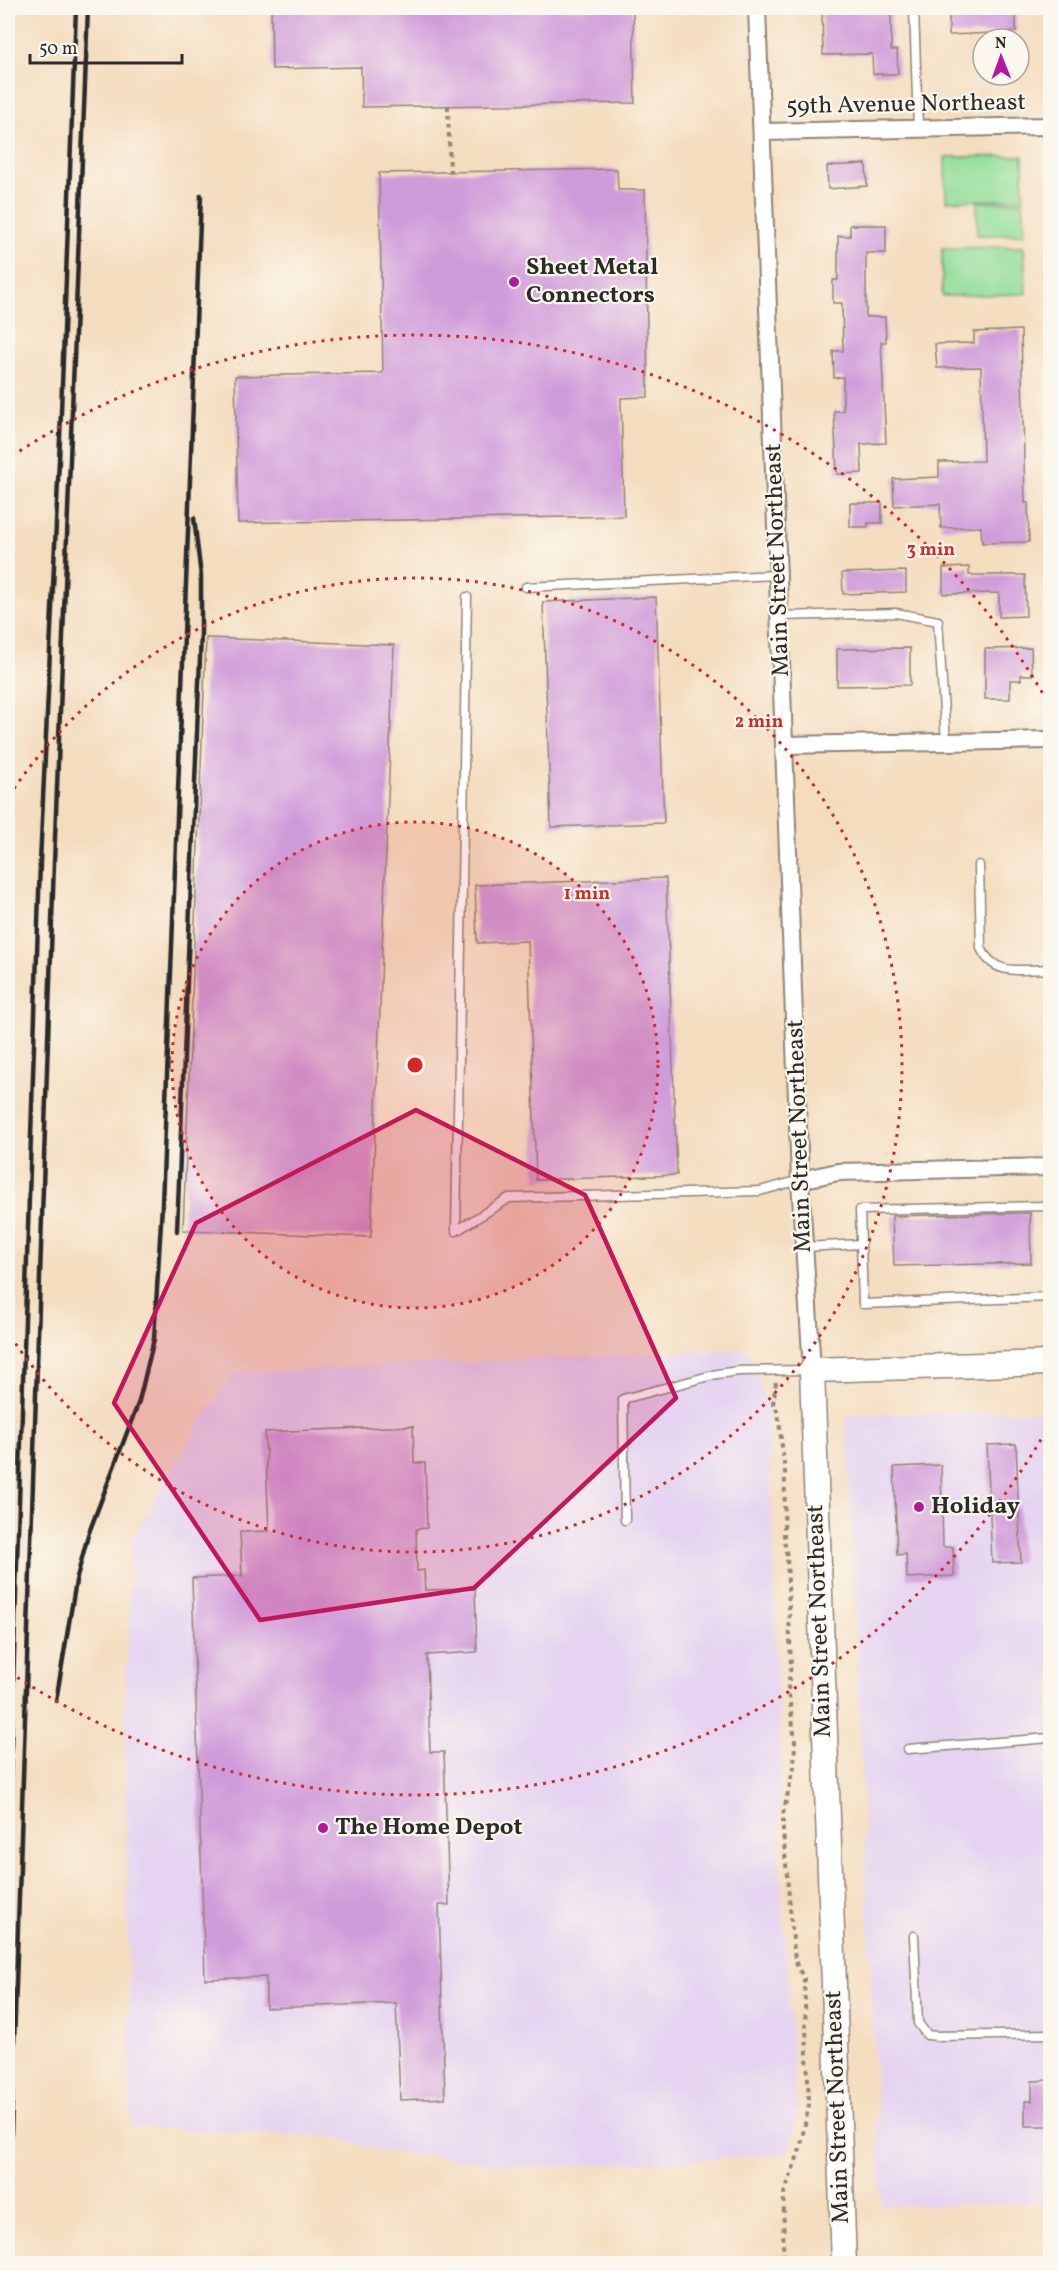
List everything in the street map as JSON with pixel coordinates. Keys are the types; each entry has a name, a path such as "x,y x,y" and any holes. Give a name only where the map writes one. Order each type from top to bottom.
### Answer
{"street":[{"name":"Main Street Northeast","path":"757,8 800,1180 812,1370 844,2257"},
{"name":"59th Avenue Northeast","path":"762,132 1050,126"},
{"path":"785,745 1050,740"},
{"path":"800,1180 838,1172 1050,1167"},
{"path":"812,1370 1050,1364"}],"lane":[{"path":"914,8 918,128"},
{"path":"526,587 778,575"},
{"path":"467,597 456,1231 509,1198 760,1191 800,1180"},
{"path":"780,616 896,613 938,621 946,742"},
{"path":"979,865 981,948 986,959 995,966 1006,969 1050,969"},
{"path":"1050,1206 861,1210 863,1304 1050,1297"},
{"path":"804,1247 861,1244"},
{"path":"625,1520 622,1399 717,1374 739,1371 812,1370"},
{"path":"908,1749 1050,1738"},
{"path":"914,1936 918,2023 927,2035 1050,2034"}],"path":[{"path":"448,106 450,172"},
{"path":"778,1371 773,1404 778,1412 785,1472 784,1539 787,1557 791,1665 788,1688 795,1741 794,1767 783,1814 783,1832 795,1961 804,1979 808,2104 800,2149 784,2194 783,2264"}],"highlighted area":[{"path":"416,1110 585,1195 676,1398 474,1588 260,1620 114,1403 196,1223"}],"shaded area":[{"path":"748,1349 768,1407 781,1763 779,1853 798,2117 787,2155 536,2168 376,2150 336,2137 131,2127 125,1705 132,1539 198,1427 233,1373"},
{"path":"1050,1411 1050,2203 881,2206 846,1415"}],"green space":[{"path":"1023,156 1023,199 946,201 945,157"},
{"path":"977,202 1023,202 1025,234 977,235"},
{"path":"1024,247 1026,294 942,296 942,248"}],"building":[{"path":"271,8 633,8 635,103 362,107 361,67 272,69"},
{"path":"822,8 891,8 891,50 897,50 898,74 873,74 872,54 823,55"},
{"path":"1016,9 1016,27 971,27 971,34 949,35 949,11"},
{"path":"866,164 867,186 828,189 827,166"},
{"name":"Sheet Metal Connectors","path":"617,169 618,190 645,190 648,397 621,398 624,516 238,523 235,376 383,373 379,173"},
{"path":"850,225 886,225 886,253 866,253 866,317 885,317 886,342 881,342 886,443 861,444 862,473 837,474 834,411 843,411 843,377 834,378 833,351 843,351 842,303 833,303 833,280 838,280 838,236 850,236"},
{"path":"1021,330 1025,503 1028,503 1029,542 982,543 981,527 941,528 940,504 894,506 893,479 939,477 939,462 983,461 981,367 937,368 935,344 974,343 974,332"},
{"path":"850,503 882,503 882,523 868,523 868,527 850,527"},
{"path":"969,567 969,575 1025,575 1026,616 999,617 999,593 943,594 943,568"},
{"path":"906,571 906,592 843,594 842,573"},
{"path":"656,597 664,823 551,827 543,602"},
{"path":"206,638 394,645 371,1237 183,1230"},
{"path":"910,648 910,685 837,686 837,649"},
{"path":"1031,648 1032,675 1021,675 1021,680 1010,680 1010,699 985,699 985,649"},
{"path":"666,878 677,1175 536,1180 528,941 477,943 475,885"},
{"path":"1030,1213 1031,1263 894,1266 892,1216"},
{"name":"The Home Depot","path":"413,1426 414,1463 425,1463 427,1528 416,1529 417,1571 424,1570 425,1590 475,1589 477,1652 427,1655 430,1752 444,1752 449,1905 439,1905 445,2098 400,2100 396,2003 266,2008 266,1977 205,1979 192,1578 242,1576 240,1532 269,1531 265,1432"},
{"path":"1016,1444 1021,1562 992,1563 987,1445"},
{"name":"Holiday","path":"941,1465 943,1547 953,1547 954,1576 907,1578 906,1554 897,1555 894,1467"},
{"path":"1050,2080 1050,2126 1025,2126 1025,2101 1032,2101 1032,2081"}],"railway":[{"path":"8,51 9,8"},
{"path":"8,1838 40,862 60,439 76,8"},
{"path":"8,2221 54,863 88,8"},
{"path":"56,1701 76,1581 88,1535 139,1401 154,1339 162,1205 201,195"},
{"path":"177,1231 201,633 201,576 194,518"}],"place":[{"name":"Sheet Metal Connectors","path":"514,282"},
{"name":"Holiday","path":"919,1507"},
{"name":"The Home Depot","path":"323,1828"}]}
